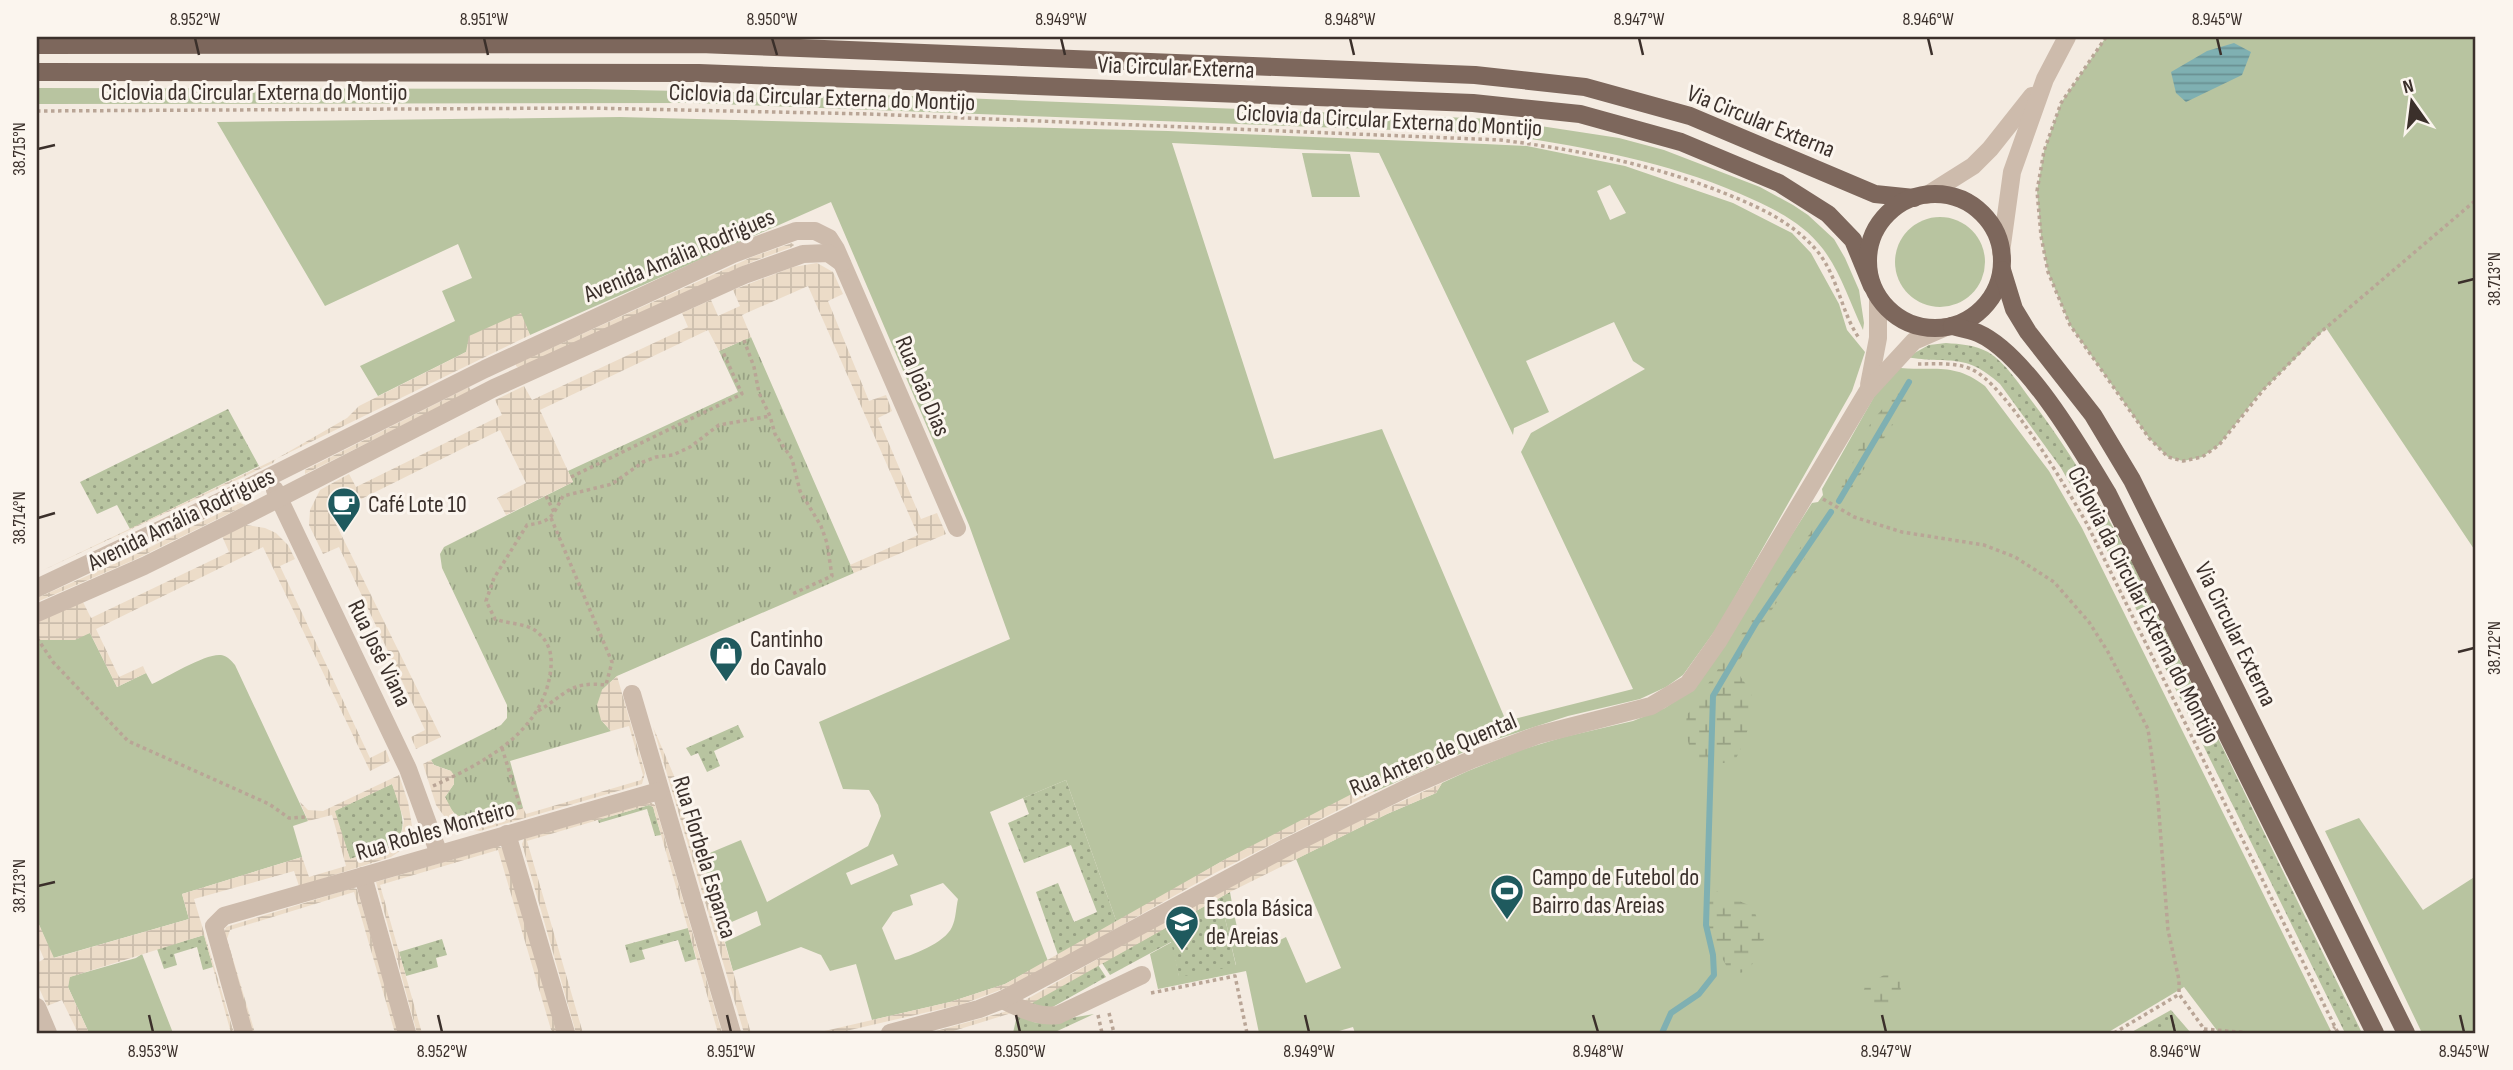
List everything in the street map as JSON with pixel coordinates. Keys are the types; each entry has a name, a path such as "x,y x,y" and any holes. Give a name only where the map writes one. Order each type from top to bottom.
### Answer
{"main road":[{"name":"Via Circular Externa","path":"37,45 700,44 1475,75 1585,87 1690,116 1875,194 1921,196"},
{"name":"Via Circular Externa","path":"37,72 699,73 1473,103 1580,114 1681,142 1779,183 1828,214 1853,240 1875,292"},
{"path":"1949,327 1970,318 1985,305 1996,289 2001,261 1996,232 1984,215 1967,203 1948,196 1921,196 1895,208 1880,223 1870,243 1868,265 1875,292 1891,312 1907,323 1926,328 1949,327 1978,333 1996,344 2028,377 2070,431 2108,494 2375,1033"},
{"name":"Via Circular Externa","path":"2001,261 2014,309 2028,332 2093,415 2132,480 2406,1033"}],"street":[{"path":"2001,261 2012,172 2045,79 2067,37"},
{"path":"1921,196 1973,166 1990,149 2045,79"},
{"name":"Avenida Amália Rodrigues","path":"37,588 269,477 485,369 733,254 796,232 815,231 829,238 843,264"},
{"name":"Avenida Amália Rodrigues","path":"37,613 144,566 494,388 744,275 803,254 828,253 843,264"},
{"name":"Rua João Dias","path":"843,264 957,528"},
{"name":"Rua Antero de Quental","path":"1867,392 1878,338 1875,292"},
{"name":"Rua Antero de Quental","path":"893,1033 1002,1000 1287,848 1409,787 1538,735 1651,706 1688,684 1719,640 1867,392 1914,341 1949,327"},
{"path":"485,369 494,388"},
{"name":"Rua José Viana","path":"269,477 418,793 439,853"},
{"name":"Rua Florbela Espanca","path":"632,694 732,1033"},
{"name":"Rua Robles Monteiro","path":"244,1033 214,926 224,916 659,791"},
{"path":"507,834 566,1033"},
{"path":"363,876 407,1033"},
{"path":"1002,1000 1037,1015 1058,1015 1142,975"},
{"path":"37,1007 48,1033"}],"path":[{"path":"2106,37 2061,103 2043,151 2038,191 2041,236 2048,272 2070,325 2149,438 2168,457 2183,461 2202,457 2219,445 2264,389 2315,337 2476,200"},
{"name":"Ciclovia da Circular Externa do Montijo","path":"37,111 588,108 855,113 1526,143 1577,150 1644,166 1697,182 1773,215 1802,233 1820,255 1840,294 1851,327 1876,354"},
{"path":"744,340 754,367 759,393 775,434 792,459 800,491 821,526 827,543 832,576 790,595"},
{"path":"571,477 742,394 722,350"},
{"name":"Ciclovia da Circular Externa do Montijo","path":"1894,360 1911,364 1960,365 1980,374 2004,399 2054,468 2087,524 2338,1033"},
{"path":"418,793 483,761 502,748 525,728 538,711 547,690 551,666 550,649 546,640 531,628 495,619 486,601 494,578 527,525 542,523 551,518 563,496 612,484 643,462 673,455 690,447 719,425 770,416"},
{"path":"1810,491 1854,517 1866,521 1902,532 1984,545 2015,557 2054,582 2089,622 2108,652 2148,729 2162,838 2168,930 2179,979 2179,995 2206,1031 2250,1033"},
{"path":"546,496 554,512"},
{"path":"538,711 577,685 606,685 612,662 551,518"},
{"path":"37,638 53,662 128,741 270,804 289,818 306,817"},
{"path":"502,748 521,809"},
{"path":"1141,995 1235,976 1247,1033"},
{"path":"2114,1033 2179,995"},
{"path":"1102,1033 1098,1012 1109,1009 1114,1033"},
{"path":"2328,1033 2335,1027"}],"green space":[{"path":"2106,37 2476,37 2476,552 2326,328 2259,394 2219,445 2202,457 2183,461 2168,457 2149,438 2070,325 2048,272 2041,236 2037,191 2044,151 2061,103"},
{"path":"37,88 586,89 910,96 1494,119 1619,138 1664,150 1760,187 1793,205 1834,239 1859,290 1864,323 1863,330 1840,278 1816,240 1792,220 1773,209 1692,175 1660,166 1563,144 1497,134 692,103 37,104"},
{"path":"620,117 1168,131 1527,146 1625,166 1733,203 1792,233 1811,253 1839,304 1847,330 1865,352 1852,391 1719,625 1683,675 1666,687 1640,699 1568,716 1482,744 1374,792 1375,788 1224,860 1117,923 1066,780 990,812 1048,961 1005,984 950,1002 872,1020 856,964 830,971 821,955 801,947 733,971 725,942 761,925 757,911 727,924 700,857 741,840 767,902 868,846 881,816 878,805 869,790 843,789 819,722 1010,639 969,525 831,202 530,335 520,314 469,346 466,352 378,396 360,366 455,321 442,291 472,278 458,244 325,306 217,122","holes":["1172,143 1379,153 1513,435 1514,428 1549,412 1526,361 1614,322 1633,361 1645,369 1531,433 1521,452 1633,689 1506,721 1382,429 1274,459","1610,185 1626,213 1610,220 1597,191","893,854 898,865 851,885 846,873","943,883 958,899 954,920 948,933 935,943 895,960 882,928 893,912 913,905 910,895"]},
{"path":"1302,153 1350,154 1360,197 1312,197"},
{"path":"1940,217 1957,221 1972,230 1981,245 1985,262 1981,279 1972,294 1957,303 1940,307 1923,303 1908,294 1899,279 1895,262 1899,245 1908,230 1923,221"},
{"path":"751,337 854,573 617,676 602,690 601,720 611,731 510,761 523,808 478,821 459,817 445,797 454,784 451,771 434,765 431,760 501,725 507,718 507,705 442,568 440,554 444,547 573,482 568,471 738,392 719,351"},
{"path":"1946,343 1978,348 2001,362 2045,419 2084,478 2131,560 2362,1033 2345,1033 2102,540 2061,468 2000,384 1987,374 1966,363 1907,357 1929,345"},
{"path":"1893,367 1951,370 1973,378 1985,386 2049,471 2082,528 2332,1033 2219,1033 2184,987 2107,1033 1355,1033 1353,1027 1332,1033 1259,1033 1246,971 1158,989 1150,954 1172,942 1179,976 1236,965 1224,914 1233,909 1240,941 1270,930 1276,942 1286,937 1306,983 1341,968 1296,859 1436,793 1442,783 1468,771 1521,750 1633,721 1665,708 1694,688 1812,503 1818,502 1823,495 1822,489"},
{"path":"1898,391 1908,392 1910,398 1846,497 1837,497 1871,422"},
{"path":"228,409 259,466 130,529 117,505 97,514 80,482"},
{"path":"1819,520 1829,526 1735,667 1751,692 1753,703 1748,730 1737,756 1734,762 1698,765 1688,741 1687,715"},
{"path":"90,633 117,687 146,673 152,684 214,655 230,660 235,665 308,821 293,826 302,857 182,894 189,919 53,958 37,920 37,640"},
{"path":"738,725 744,737 714,751 720,766 707,772 698,753 691,756 686,748"},
{"path":"1066,780 1117,923 1058,955 1036,892 1058,883 1074,922 1097,912 1071,845 1024,863 1008,823 1029,814 1023,798"},
{"path":"392,784 402,817 399,836 382,849 350,859 334,811"},
{"path":"649,805 653,807 661,835 655,836 647,809 599,823 598,820"},
{"path":"2359,818 2423,910 2476,876 2476,1033 2422,1033 2325,831"},
{"path":"1716,891 1753,907 1764,939 1749,971 1739,973 1727,967 1704,925 1703,907"},
{"path":"1230,892 1233,909 1224,914 1236,966 1179,977 1171,942 1110,975 1102,963"},
{"path":"688,928 696,959 685,962 678,940 642,950 645,959 630,963 625,945"},
{"path":"204,935 213,967 203,970 197,947 174,954 177,965 164,969 157,949"},
{"path":"442,939 447,955 436,958 438,967 406,976 399,952"},
{"path":"142,954 173,1033 89,1033 68,987 69,977"},
{"path":"1098,965 1106,977 1049,1009 1030,1003"},
{"path":"1893,969 1900,977 1901,993 1895,1002 1878,1007 1859,1002 1865,987"},
{"path":"2171,1010 2191,1033 2130,1033"},
{"path":"1018,1011 1033,1022 1042,1023 1094,1014 1053,1033 1013,1033"}],"shaded area":[{"path":"792,243 792,247 754,261 519,368 516,366 752,257"},
{"path":"817,263 833,272 843,294 828,301 869,401 886,395 892,411 878,418 921,519 937,513 946,534 854,573 850,565 918,535 808,286 742,315 751,337 719,351 708,330 540,410 573,482 506,515 497,498 526,483 500,430 331,514 441,737 416,749 411,737 425,730 339,547 323,554 309,525 310,510 320,490 349,474 356,487 502,415 495,400 524,386 532,400 688,327 682,313 711,300 718,316 740,306 733,290 793,267"},
{"path":"521,313 530,335 276,459 347,418 359,406 466,352 469,336"},
{"path":"469,387 471,391 305,474 305,470"},
{"path":"276,459 273,463 37,573"},
{"path":"240,503 245,505 134,560 37,602 37,598 132,556"},
{"path":"246,525 276,533 288,545 295,559 280,566 370,758 386,750 390,761 370,771 263,547 96,629 119,677 143,666 146,673 117,687 90,633 75,640 37,640 37,622 83,602 91,618 229,552 222,536"},
{"path":"617,676 645,773 642,784 480,831 454,826 444,816 436,805 423,764 431,760 434,765 451,771 454,775 454,784 445,797 453,812 463,819 479,822 523,808 526,814 641,780 643,775 629,726 611,731 601,720 597,705 602,690"},
{"path":"653,727 678,785 673,788 727,924 720,927 751,1033 744,1033"},
{"path":"399,775 412,826 403,849 391,857 299,886 294,871 194,899 234,1033 231,1033 204,935 70,977 68,987 89,1033 78,1033 62,1000 47,1006 37,983 37,963 44,959 37,942 37,920 54,958 189,919 182,894 302,857 309,877 346,866 332,815 308,821 300,802 308,810 323,811","holes":["392,784 404,820 402,832 391,845 350,859 335,811"]},
{"path":"1373,783 1374,792 1213,874 1021,982 963,1004 837,1033 816,1033 950,1002 1005,984 1224,860"},
{"path":"1442,783 1436,793 1387,814 1230,892 1018,1011 947,1033 929,1033 1004,1012 1227,886"},
{"path":"650,802 655,805 722,1033 718,1033 653,807 649,805 527,841 583,1033 576,1033 522,844 524,839"},
{"path":"498,846 504,849 557,1033 552,1033 498,850 380,885 422,1033 417,1033 376,882"},
{"path":"357,889 399,1033 395,1033 354,892 230,930 227,939 255,1033 250,1033 223,935 226,927"}],"water":[{"path":"2234,43 2251,52 2242,75 2186,102 2176,93 2171,72 2207,51"}],"waterway":[{"path":"1839,501 1909,382"},
{"path":"1662,1033 1671,1013 1699,994 1714,975 1713,955 1706,925 1713,696 1756,623 1831,512"}],"place":[{"name":"Café Lote 10","path":"344,534"},
{"name":"Cantinho do Cavalo","path":"726,683"},
{"name":"Campo de Futebol do Bairro das Areias","path":"1507,921"},
{"name":"Escola Básica de Areias","path":"1182,952"}]}
